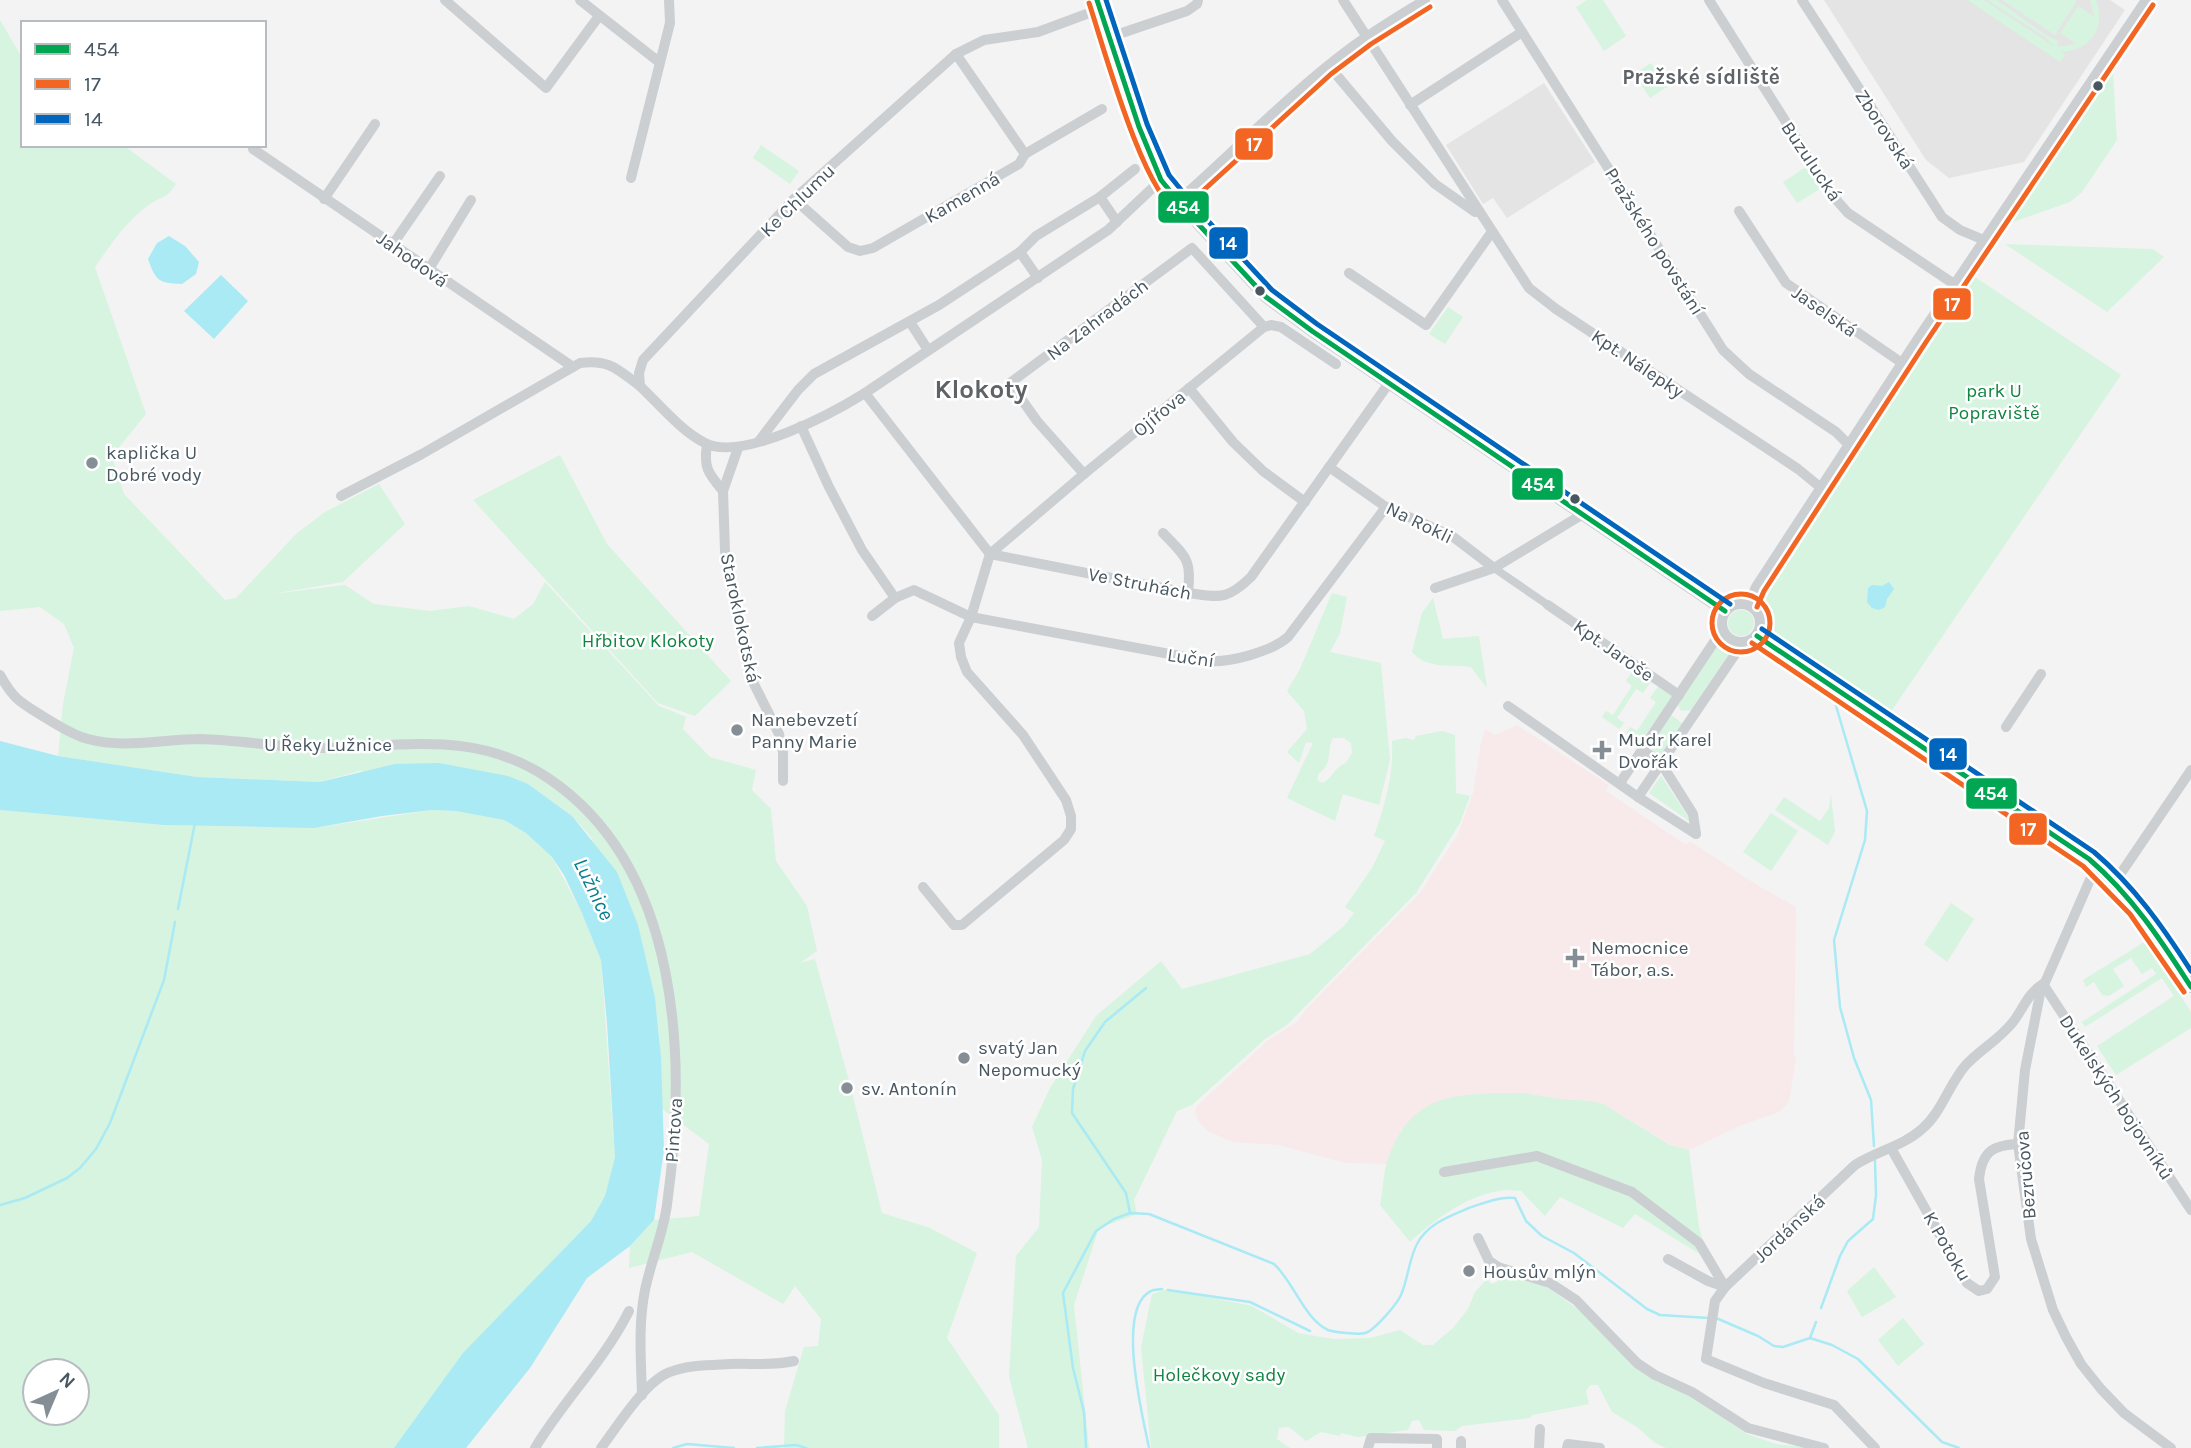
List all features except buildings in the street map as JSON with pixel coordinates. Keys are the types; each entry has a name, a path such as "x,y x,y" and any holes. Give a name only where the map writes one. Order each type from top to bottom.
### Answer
{"street":[{"path":"445,0 546,88 598,16"},
{"path":"580,0 659,62"},
{"path":"631,178 670,23 669,0"},
{"path":"1110,37 1187,12 1198,0"},
{"name":"Kpt. Nálepky","path":"1343,0 1523,281 1543,300 1798,469 1820,487"},
{"path":"1178,201 1329,66 1425,0"},
{"name":"Pražského povstání","path":"1502,0 1723,350 1749,374 1836,432 1848,444"},
{"name":"Buzulucká","path":"1709,0 1832,195 1848,213 1954,284"},
{"name":"Zborovská","path":"1802,0 1942,217 1960,230 1984,240"},
{"path":"1749,604 1755,587 1848,444 2141,2"},
{"path":"1099,5 1142,136 1161,180 1272,302 1725,611"},
{"name":"Ke Chlumu","path":"640,386 639,373 643,360 794,199 956,54 984,40 1038,32 1099,5"},
{"path":"1410,105 1522,32"},
{"path":"956,54 1025,154 1102,109"},
{"name":"Kpt. Nálepky","path":"1329,66 1381,130 1435,184 1480,216"},
{"path":"324,199 375,124"},
{"name":"Jahodová","path":"253,149 573,367"},
{"name":"Kamenná","path":"794,199 848,247 860,251 873,248 1019,164 1025,154"},
{"path":"758,443 798,390 814,374 939,305 1020,252 1036,236 1100,197 1135,169"},
{"path":"393,244 440,176"},
{"path":"341,496 422,454 573,367 594,361 610,364 640,386 691,434 707,445 738,448 758,443 835,412 865,393 1117,222 1161,180"},
{"path":"1100,197 1117,222"},
{"path":"429,269 471,201"},
{"name":"Jaselská","path":"1739,211 1786,283 1902,363"},
{"path":"1349,273 1426,325 1491,233"},
{"name":"Na Zahradách","path":"1084,474 1037,421 1010,383 1192,248 1264,327"},
{"path":"1020,252 1038,278"},
{"path":"910,321 928,350"},
{"path":"1264,327 1271,324 1281,327 1336,364"},
{"name":"Ojířova","path":"990,554 1264,327"},
{"name":"Ve Struhách","path":"990,554 1188,593 1220,597 1235,592 1251,577 1389,383"},
{"path":"1189,388 1233,442 1263,471 1304,502"},
{"path":"865,393 990,554 971,617 959,643 961,657 967,672 1023,735 1066,800 1071,816 1071,829 1064,839 962,925 954,925 923,887"},
{"path":"801,426 862,550 895,598 872,616"},
{"path":"707,445 704,460 709,475 723,491"},
{"name":"Staroklokotská","path":"738,448 723,491 725,551 750,676 779,734 783,752 783,781"},
{"name":"Na Rokli","path":"1329,467 1386,507 1452,536 1494,568"},
{"name":"Luční","path":"895,598 914,590 971,617 1221,662 1280,645 1386,507"},
{"path":"1435,588 1494,568 1583,514"},
{"path":"1163,533 1183,553 1190,565 1188,593"},
{"path":"1494,568 1548,606"},
{"path":"1620,783 1722,630 1725,611 1736,603 1755,607 1761,618 1757,636 1738,650 1638,797"},
{"name":"Kpt. Jaroše","path":"1548,606 1679,695"},
{"path":"1722,630 1734,642 1745,643"},
{"path":"1757,636 2096,866 2115,882 2157,934 2191,987"},
{"path":"2006,727 2041,674"},
{"name":"U Řeky Lužnice","path":"1,676 9,692 20,702 65,730 88,739 116,744 201,739 325,748 427,743 457,744 485,751 521,763 568,794 598,821 620,850 629,870"},
{"path":"1508,706 1696,834 1693,814 1661,763 1642,750"},
{"path":"1670,708 1689,722"},
{"path":"2115,882 2191,770"},
{"name":"Bezručova","path":"2096,866 2043,984 2025,1070 2018,1144 2031,1239 2053,1310 2066,1337 2081,1364 2101,1389 2124,1413 2171,1448"},
{"name":"Pintova","path":"629,870 646,904 657,935 671,1014 676,1085 666,1208 645,1292 640,1340 642,1395"},
{"name":"Jordánská","path":"1875,1448 1834,1405 1764,1384 1706,1359 1715,1301 1725,1287 1855,1165 1922,1130 1933,1118 1964,1067 2003,1033 2014,1021 2029,996 2043,984"},
{"name":"Dukelských bojovníků","path":"2043,984 2191,1210"},
{"name":"K Potoku","path":"1891,1148 1967,1283 1979,1291 1987,1289 1995,1278 1979,1179 1980,1167 1990,1150 2018,1144"},
{"path":"1444,1172 1537,1156 1632,1192 1699,1244 1725,1287"},
{"path":"1478,1238 1489,1261 1498,1267 1550,1283 1576,1300 1637,1363 1655,1376 1692,1392 1748,1428 1824,1448"},
{"path":"1668,1259 1708,1281 1725,1287"},
{"path":"535,1448 573,1391 603,1357 629,1311"},
{"path":"601,1448 642,1395 667,1373 728,1364 768,1365 794,1361"},
{"path":"1539,1429 1539,1448"},
{"path":"1368,1448 1371,1438 1437,1443"},
{"path":"1567,1448 1568,1444 1600,1448"}],"shaded area":[{"path":"1824,0 2110,0 2125,10 2024,162 1949,178 1926,160"},
{"path":"1544,83 1595,162 1507,218 1493,198 1483,204 1446,145"},
{"name":"Nemocnice Tábor, a.s.","path":"1517,725 1609,785 1606,791 1686,845 1690,841 1796,907 1796,1057 1789,1102 1779,1112 1742,1125 1689,1150 1671,1145 1623,1116 1591,1101 1560,1099 1402,1128 1387,1164 1346,1163 1278,1145 1232,1142 1208,1131 1199,1122 1195,1113 1196,1107 1267,1041 1297,1022 1306,1009 1420,893 1458,834 1473,793 1485,729 1495,735"}],"green space":[{"path":"1587,0 1603,0 1626,36 1604,51 1576,7"},
{"path":"1967,0 1984,0 2055,47 2045,37 1987,0 1997,0 2046,35 2059,41 2057,47 2076,44 2060,33 2078,6 2094,16 2090,0 2096,0 2099,19 2094,36 2080,47 2061,52 2065,55 2060,62"},
{"path":"2002,0 2075,0 2077,1 2055,35"},
{"path":"0,20 21,56 21,147 126,147 176,184 167,195 134,217 95,267 146,414 112,456 124,494 225,600 236,598 296,534 325,512 379,484 405,524 343,582 272,594 345,585 374,604 430,611 469,606 514,619 533,604 545,582 659,706 686,717 683,729 710,757 756,770 752,790 771,809 776,861 807,906 817,951 800,963 815,959 882,1213 930,1228 977,1253 947,1338 999,1415 999,1448 784,1448 785,1411 804,1347 818,1346 821,1319 795,1286 783,1304 692,1252 629,1268 630,1246 654,1220 699,1216 709,1144 662,1109 661,1060 650,980 591,837 572,816 528,784 359,771 320,782 197,777 58,756 63,704 74,648 64,624 40,607 0,611"},
{"path":"1651,63 1667,87 1650,98 1634,74"},
{"path":"2111,73 2117,140 2082,192 2070,202 2010,223"},
{"path":"761,145 799,171 790,184 753,158"},
{"path":"1809,165 1823,187 1797,203 1783,182"},
{"path":"2005,244 2153,249 2164,257 2107,312"},
{"name":"park U Popraviště","path":"1969,273 2121,375 1890,713 1775,634 1764,611 1765,587"},
{"path":"1448,307 1463,317 1445,344 1429,334"},
{"name":"Hřbitov Klokoty","path":"560,455 607,544 731,681 695,716 658,703 473,500"},
{"path":"1332,593 1347,597 1340,633 1330,652 1381,663 1390,760 1379,805 1343,794 1335,821 1287,798 1313,743 1306,742 1299,763 1287,752 1307,729 1304,711 1287,691 1300,669","holes":["1333,738 1344,738 1351,743 1352,753 1346,763 1322,783 1317,780 1328,762"]},
{"path":"1433,598 1443,639 1479,636 1487,688 1471,667 1432,664 1412,652 1422,613"},
{"path":"1741,610 1750,614 1754,623 1750,632 1741,636 1732,632 1728,623 1732,614"},
{"path":"1716,645 1729,654 1691,710 1681,711 1678,705"},
{"path":"1634,668 1652,680 1643,693 1636,689 1617,718 1624,723 1619,729 1602,717 1606,711 1613,715 1632,686 1626,681"},
{"path":"1659,685 1673,695 1640,743 1626,733 1630,727 1637,731 1656,702 1650,698"},
{"path":"1670,714 1682,723 1661,754 1655,753 1648,746"},
{"path":"1442,731 1455,735 1456,793 1470,796 1460,823 1416,893 1287,1025 1265,1039 1192,1105 1177,1111 1134,1200 1137,1214 1099,1228 1074,1305 1089,1448 1028,1448 1009,1377 1016,1256 1039,1227 1042,1160 1032,1127 1050,1088 1096,1016 1161,961 1182,989 1310,954 1344,926 1354,913 1345,907 1372,868 1385,841 1374,836 1388,789 1392,741 1406,738 1414,740 1416,736"},
{"path":"1661,776 1689,818 1689,821 1649,793"},
{"path":"1831,794 1835,832 1828,845 1775,810 1784,797 1820,821 1829,808"},
{"path":"0,810 163,825 261,827 321,827 432,810 456,811 504,820 526,833 552,857 581,911 601,960 615,1157 605,1197 591,1221 557,1256 394,1448 0,1448"},
{"path":"1771,813 1798,831 1771,871 1743,852"},
{"path":"1951,903 1974,919 1947,962 1924,944"},
{"path":"2146,941 2191,1012 2191,1028 2116,1075 2097,1046 2174,996 2162,978 2085,1027 2082,1022 2156,974 2152,968 2142,974 2131,958 2113,969 2124,986 2109,996 2102,995 2094,982 2086,987 2083,980"},
{"path":"1523,1093 1603,1104 1670,1145 1689,1150 1699,1227 1708,1259 1635,1214 1623,1228 1560,1197 1545,1216 1521,1191 1510,1190 1487,1194 1463,1204 1429,1225 1410,1242 1380,1205 1387,1162 1397,1138 1409,1121 1423,1109 1457,1096"},
{"path":"1874,1267 1896,1297 1862,1317 1847,1291"},
{"name":"Holečkovy sady","path":"1497,1276 1526,1279 1547,1287 1579,1310 1634,1367 1689,1396 1747,1434 1776,1444 1813,1448 1666,1448 1612,1412 1598,1385 1590,1385 1586,1391 1589,1404 1532,1415 1530,1418 1462,1426 1455,1431 1424,1430 1419,1420 1412,1421 1408,1430 1358,1437 1321,1432 1306,1441 1289,1427 1279,1428 1277,1439 1290,1448 1151,1448 1141,1347 1152,1294 1168,1289 1252,1306 1298,1333 1333,1339 1370,1338 1400,1330 1423,1345 1433,1345 1453,1328 1468,1309 1475,1292 1487,1279 1491,1284 1498,1282"},
{"path":"1903,1318 1924,1344 1898,1366 1878,1340"}],"water":[{"path":"169,236 185,246 199,262 196,274 182,284 159,279 148,259 157,243"},
{"path":"221,275 248,301 214,339 184,311"},
{"path":"1889,582 1894,589 1885,607 1879,610 1872,608 1867,602 1868,588"},
{"name":"Lužnice","path":"0,741 58,756 197,777 320,782 395,764 439,763 508,776 528,784 572,816 617,872 638,925 655,998 661,1057 664,1150 654,1220 630,1246 587,1278 530,1368 466,1448 394,1448 463,1353 591,1221 605,1196 615,1157 601,960 564,875 552,857 526,833 504,820 456,811 432,810 314,828 163,825 0,810"}],"waterway":[{"path":"1834,699 1867,811 1865,840 1834,940 1840,1007 1854,1058 1871,1100 1874,1146"},
{"path":"178,909 195,823"},
{"path":"0,1205 25,1198 67,1178 80,1168 96,1149 110,1123 164,980 175,922"},
{"path":"1130,1213 1126,1193 1072,1113 1073,1089 1085,1051 1105,1022 1146,988"},
{"path":"1821,1308 1848,1241 1873,1219 1876,1195 1875,1161"},
{"path":"1086,1448 1084,1412 1073,1368 1063,1293 1096,1231 1114,1219 1130,1213 1149,1214 1274,1264 1320,1325 1331,1331 1362,1334 1379,1322 1399,1299 1414,1250 1427,1231 1469,1208 1498,1199 1515,1198 1526,1221 1542,1236 1574,1253 1647,1309 1660,1315 1709,1318"},
{"path":"1149,1448 1134,1364 1133,1340 1140,1301 1151,1291 1162,1289"},
{"path":"1168,1290 1250,1302 1310,1331"},
{"path":"1716,1318 1774,1346 1783,1347 1810,1338 1832,1345 1858,1359 1942,1442 1959,1448"},
{"path":"1810,1338 1816,1322"},
{"path":"673,1448 687,1444 734,1448"},
{"path":"757,1448 796,1445 806,1448"}],"transit line":[{"name":"454","path":"1097,0 1139,127 1161,180 1266,297 1725,611"},
{"name":"14","path":"1106,0 1147,124 1169,175 1272,290 1317,324 1730,604"},
{"name":"17","path":"1089,3 1138,149 1165,199 1178,210 1184,208 1331,74 1371,44 1430,7"},
{"name":"17","path":"1757,607 1764,591 1926,342 2153,5"},
{"name":"17","path":"1741,594 1752,596 1765,607 1770,623 1768,634 1757,647 1741,652 1730,650 1717,639 1712,623 1714,612 1725,599 1741,594"},
{"name":"14","path":"1762,629 2094,852 2147,908 2191,971"},
{"name":"454","path":"1757,636 2089,859 2132,903 2191,987"},
{"name":"17","path":"1752,643 2083,866 2130,914 2184,992"}],"place":[{"name":"kaplička U Dobré vody","path":"92,463"},
{"name":"Nanebevzetí Panny Marie","path":"737,730"},
{"name":"Mudr Karel Dvořák","path":"1602,750"},
{"name":"Nemocnice Tábor, a.s.","path":"1575,958"},
{"name":"svatý Jan Nepomucký","path":"964,1058"},
{"name":"sv. Antonín","path":"847,1088"},
{"name":"Housův mlýn","path":"1469,1271"}],"district":[{"name":"Pražské sídliště","path":"1701,77"},
{"name":"Klokoty","path":"981,389"}]}
